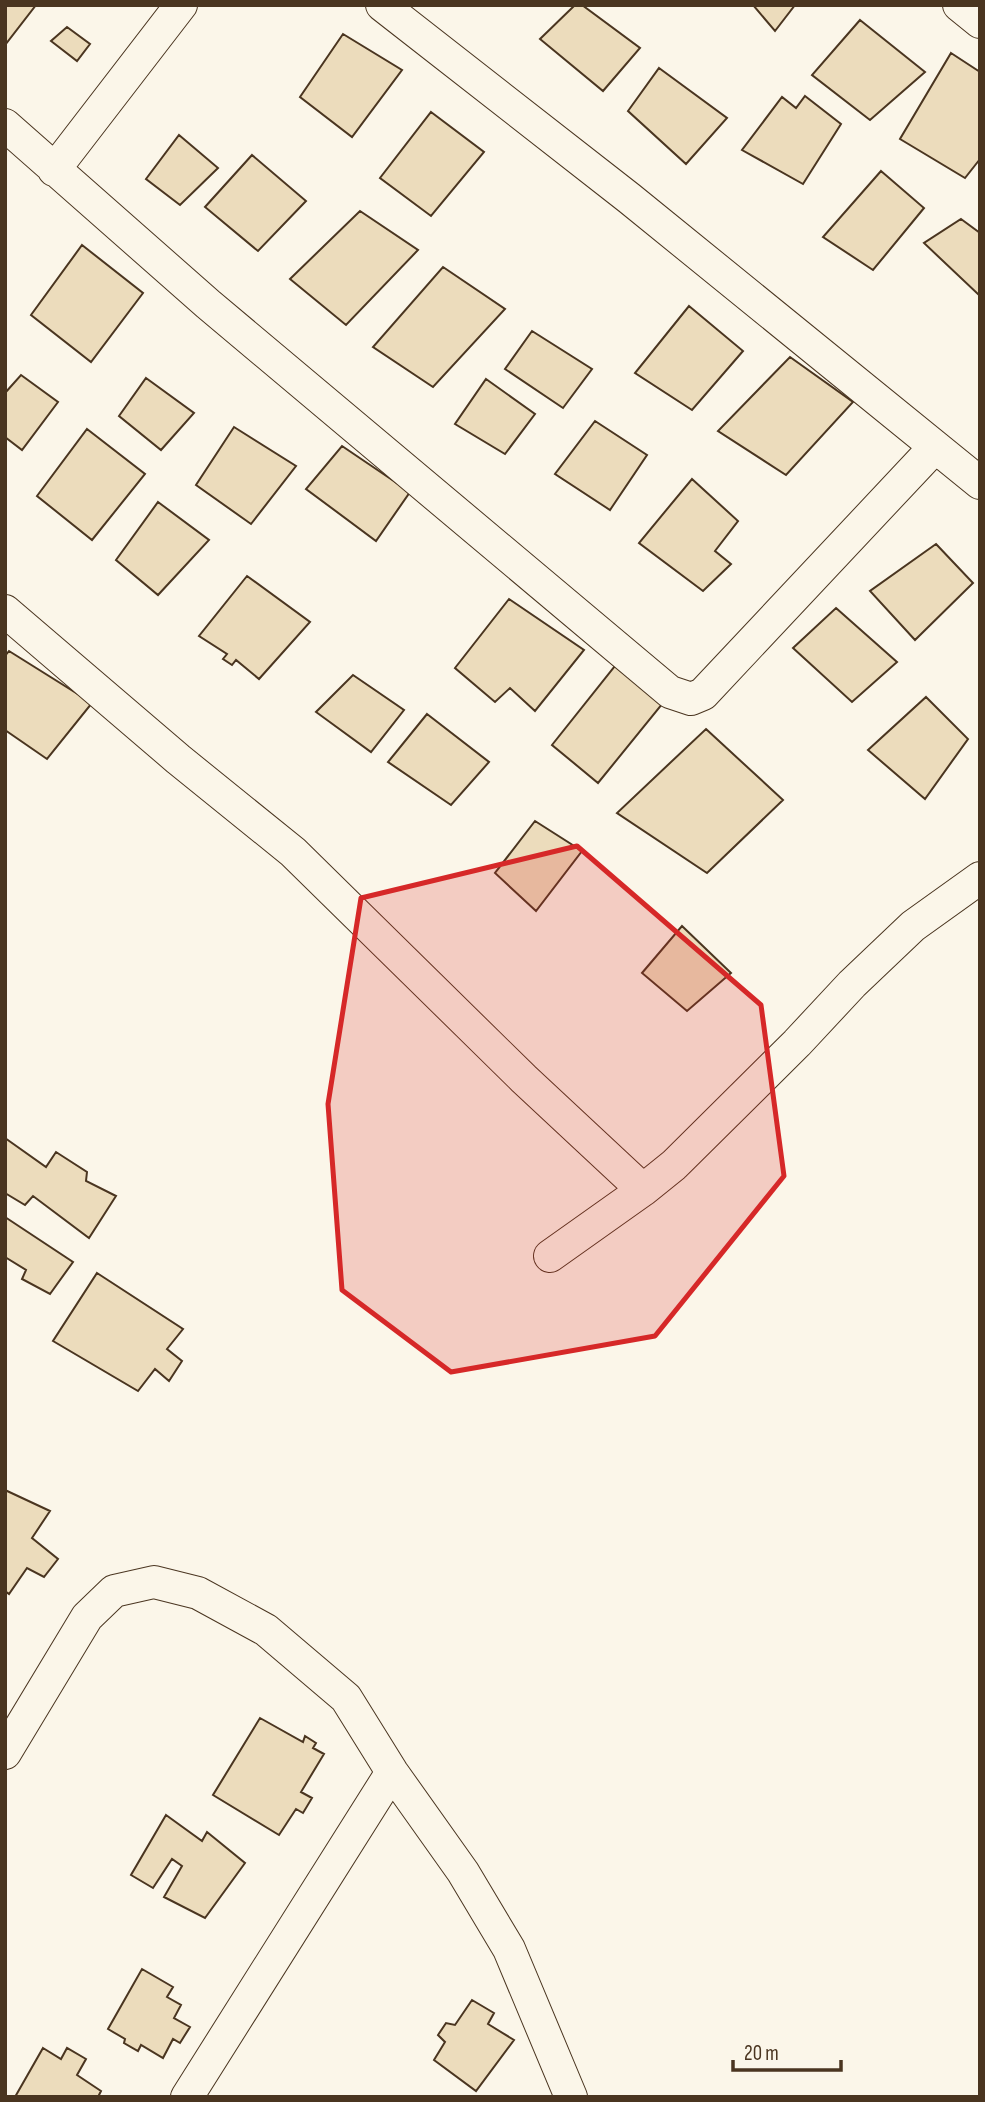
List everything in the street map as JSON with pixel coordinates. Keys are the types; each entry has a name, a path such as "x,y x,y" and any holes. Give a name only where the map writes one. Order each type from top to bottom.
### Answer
{"street":[{"path":"54,170 181,5"},
{"path":"382,5 629,198 980,483"},
{"path":"959,5 980,22"},
{"path":"5,125 218,313 670,692 691,699 703,694 934,448"},
{"path":"5,611 178,759 293,852 514,1069 643,1190"},
{"path":"550,1256 643,1190 697,1144 852,984 913,926 980,878"},
{"path":"5,1753 87,1617 114,1591 153,1582 198,1593 266,1630 346,1698 392,1772 463,1872 509,1949 571,2097"},
{"path":"187,2097 392,1772"}],"highlighted area":[{"path":"577,846 761,1005 784,1176 655,1336 451,1372 342,1290 328,1104 361,898"}],"building":[{"path":"5,5 36,5 5,45"},
{"path":"575,5 582,5 640,48 603,91 540,39"},
{"path":"753,5 795,5 775,31"},
{"path":"860,20 925,72 870,120 812,75"},
{"path":"67,27 90,44 77,61 51,41"},
{"path":"343,34 402,70 352,137 300,97"},
{"path":"951,53 980,72 980,159 965,178 900,139"},
{"path":"659,68 727,118 686,164 628,111"},
{"path":"805,96 841,124 803,184 742,150 782,97 796,108"},
{"path":"431,112 484,152 431,216 380,178"},
{"path":"179,135 218,168 180,205 146,179"},
{"path":"252,155 306,201 258,251 205,207"},
{"path":"881,171 924,208 873,270 823,237"},
{"path":"360,211 418,250 346,325 290,279"},
{"path":"961,219 980,233 980,296 924,243"},
{"path":"82,245 143,293 91,362 31,315"},
{"path":"443,267 505,309 433,387 373,347"},
{"path":"689,306 743,351 692,410 635,373"},
{"path":"532,331 592,369 563,408 505,369"},
{"path":"790,357 853,402 786,475 718,431"},
{"path":"21,375 58,402 22,450 5,437 5,393"},
{"path":"146,378 194,413 161,450 119,416"},
{"path":"486,379 535,414 505,454 455,424"},
{"path":"595,421 647,455 610,510 555,474"},
{"path":"234,427 296,466 251,524 196,485"},
{"path":"87,429 145,474 92,540 37,496"},
{"path":"342,446 410,492 376,541 306,489"},
{"path":"692,479 738,521 715,551 731,564 703,591 639,543"},
{"path":"158,502 209,540 158,595 116,560"},
{"path":"936,544 973,583 915,640 870,591"},
{"path":"247,576 310,622 259,679 236,660 232,665 223,659 227,654 199,636"},
{"path":"509,599 584,650 535,711 510,688 495,702 455,668"},
{"path":"836,608 897,662 852,702 793,648"},
{"path":"9,651 92,703 47,759 5,730 5,656"},
{"path":"615,666 663,703 598,783 552,745"},
{"path":"353,675 404,710 371,752 316,712"},
{"path":"926,697 968,739 925,799 868,750"},
{"path":"427,714 489,762 451,805 388,762"},
{"path":"706,729 783,800 707,873 617,813"},
{"path":"535,821 582,851 536,911 495,873"},
{"path":"682,926 731,973 687,1011 642,973"},
{"path":"5,1138 46,1167 56,1152 87,1172 86,1181 116,1196 89,1238 33,1196 25,1205 5,1193"},
{"path":"5,1217 73,1262 50,1294 22,1279 26,1270 5,1257"},
{"path":"97,1273 183,1329 167,1349 182,1361 169,1381 155,1369 138,1391 53,1341"},
{"path":"5,1490 50,1511 32,1538 58,1559 44,1577 27,1568 9,1594 5,1591"},
{"path":"260,1718 303,1742 305,1736 316,1743 313,1748 324,1754 301,1792 312,1798 303,1813 296,1809 279,1835 213,1795"},
{"path":"166,1815 202,1841 207,1832 245,1863 205,1918 164,1897 182,1866 172,1859 153,1888 131,1875"},
{"path":"142,1969 173,1987 167,1997 181,2005 174,2018 190,2027 180,2043 173,2039 163,2058 141,2045 138,2051 108,2029"},
{"path":"472,2000 494,2013 488,2024 514,2040 476,2091 434,2060 445,2042 438,2035 446,2023 455,2025"},
{"path":"43,2048 61,2059 67,2048 86,2059 77,2075 101,2091 98,2097 15,2097"}]}
